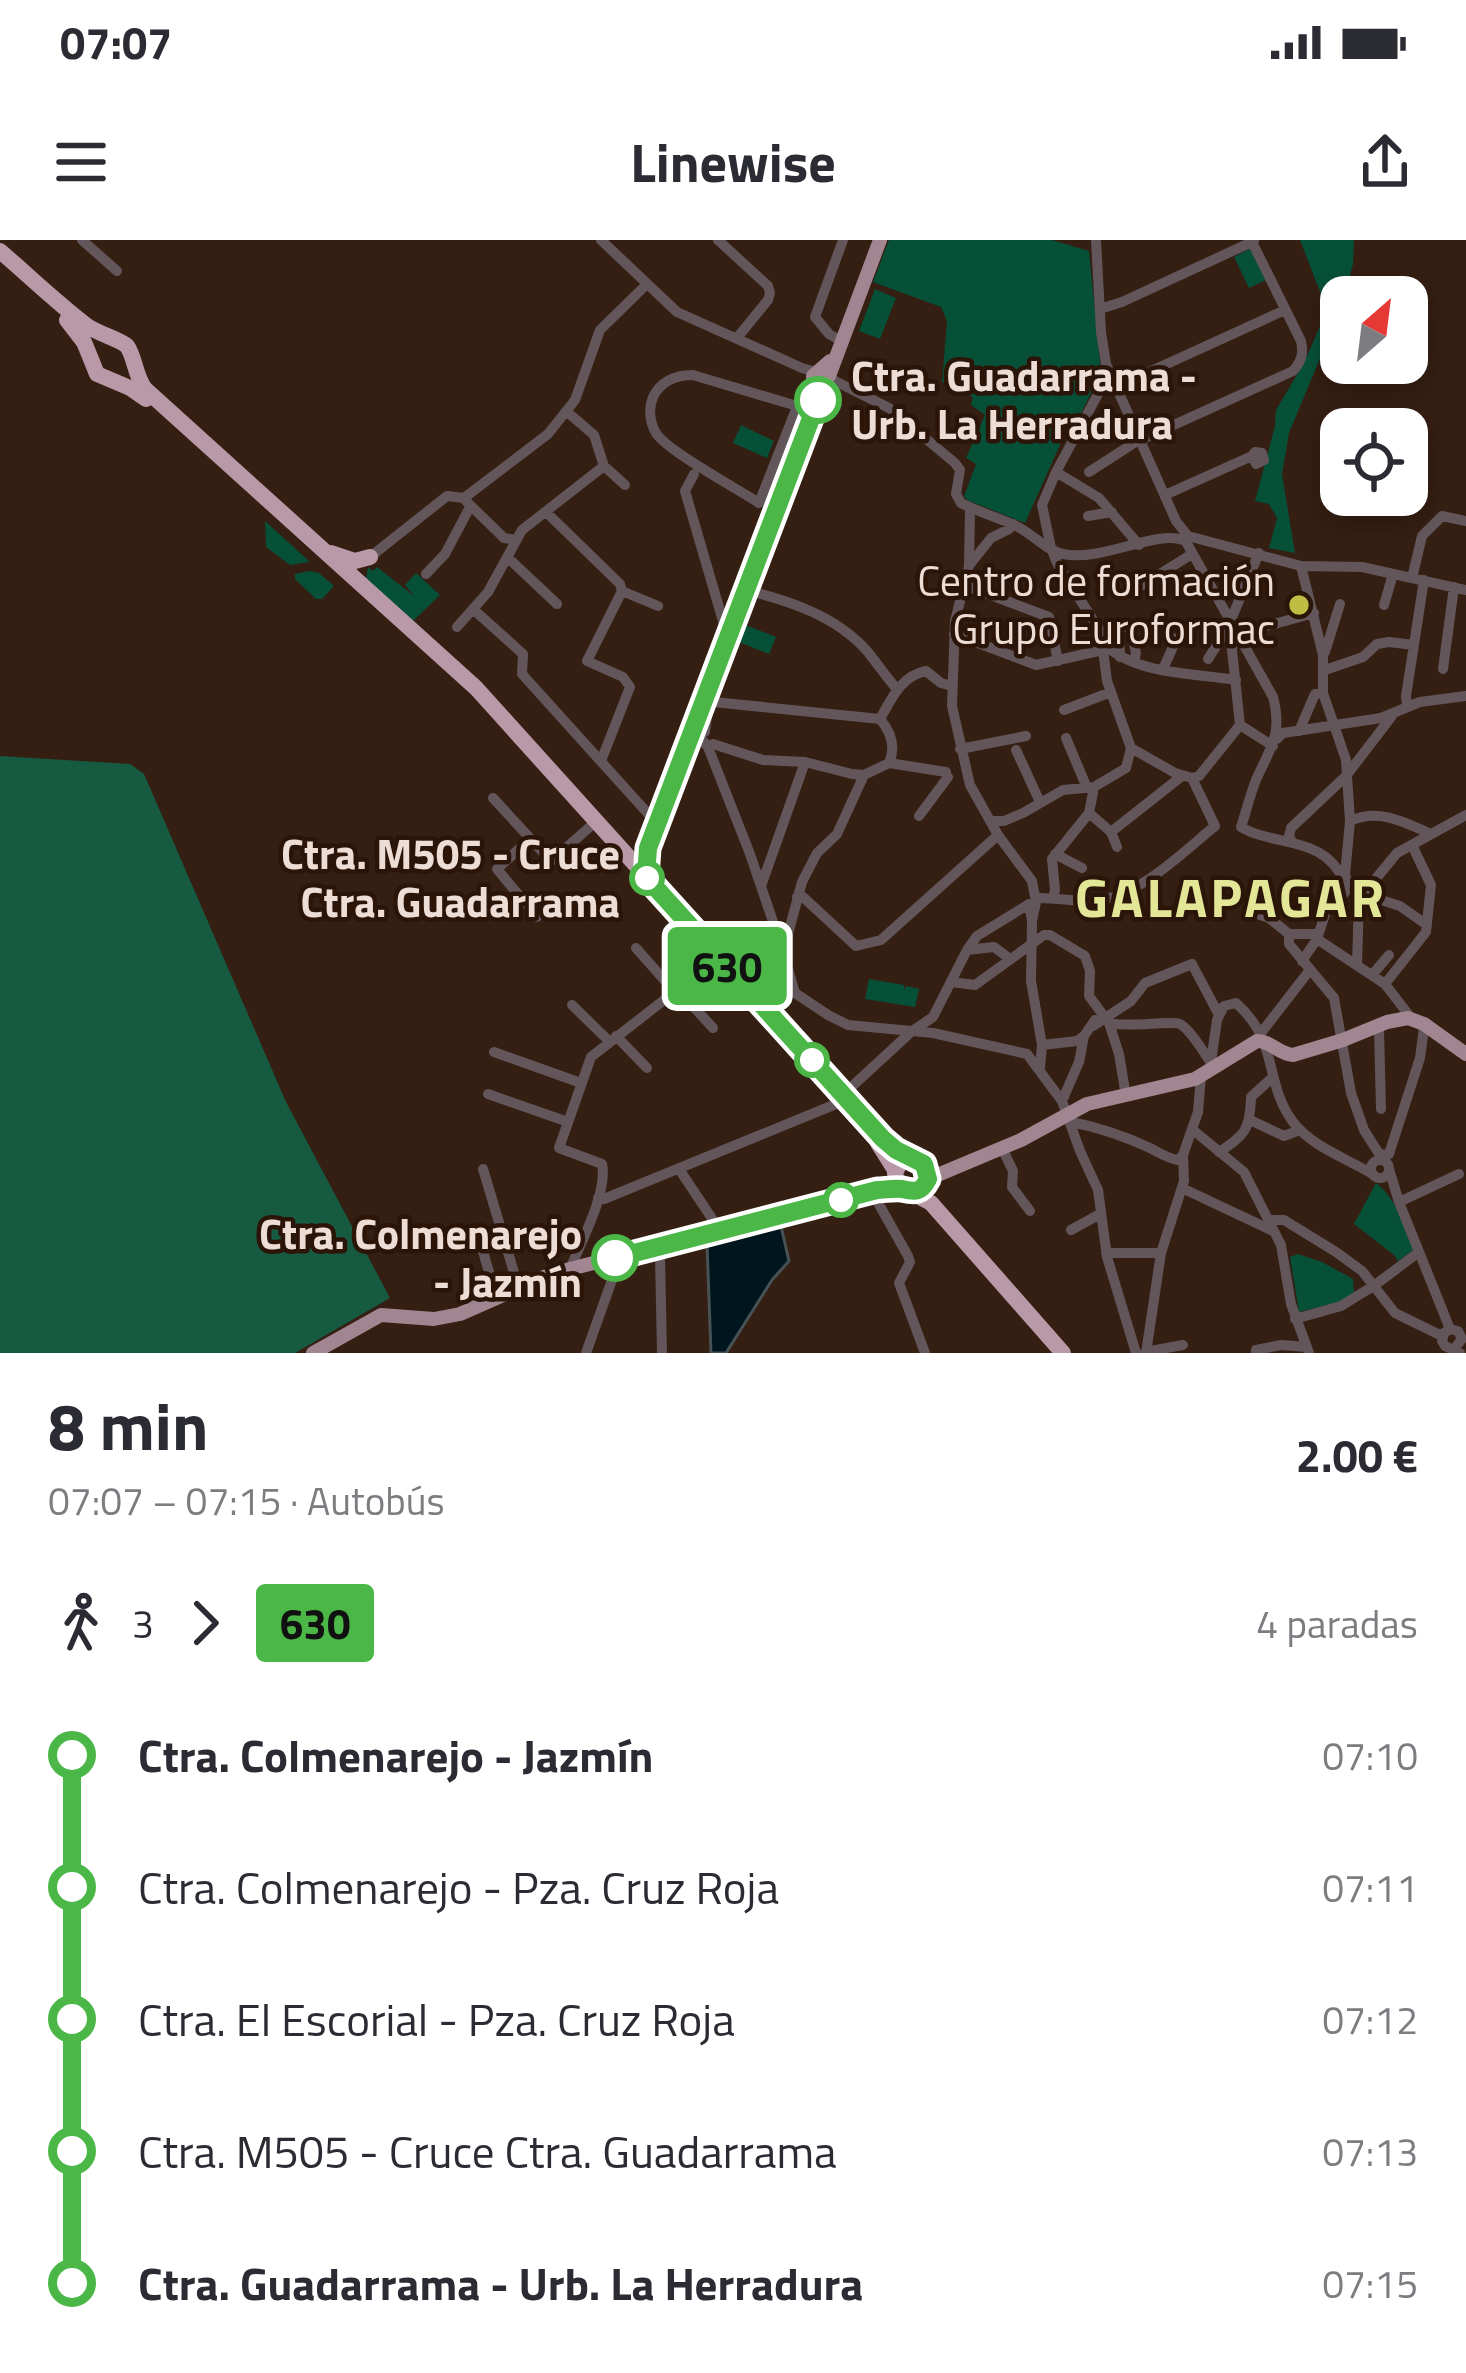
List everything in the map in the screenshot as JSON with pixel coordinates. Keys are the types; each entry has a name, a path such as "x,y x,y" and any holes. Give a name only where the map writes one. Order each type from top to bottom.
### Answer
{"highway":[{"path":"2,255 107,339 121,341 146,389 476,688 844,1099"},
{"path":"2,255 79,332 97,374 142,395 469,692 883,1139 1067,1353"},
{"path":"91,356 98,343 107,339"},
{"path":"109,379 127,372 131,359"},
{"path":"300,530 338,557 355,561 370,557"},
{"path":"370,557 363,568 363,582 387,609"},
{"path":"629,858 648,848"},
{"path":"646,877 648,848"},
{"path":"915,1176 931,1203 1067,1353"}],"main road":[{"path":"648,848 697,732 704,701 815,408 821,379 839,346 880,240"},
{"path":"1377,1030 1387,1022 1408,1018 1466,1054"},
{"path":"313,1353 381,1315 448,1318 570,1269 874,1191 960,1164 1087,1104 1201,1076 1212,1064 1263,1037 1290,1055 1404,1025 1430,1030"}],"street":[{"path":"82,240 117,272"},
{"path":"601,240 685,316 889,407 955,463 960,470 957,496 961,503 1013,524 1062,554 1110,553 1183,536 1301,566 1353,566 1460,588 1443,669"},
{"path":"718,240 770,293 737,338"},
{"path":"839,346 815,314 843,240"},
{"path":"1096,240 1103,352 1112,383 1192,554 1273,697 1275,743"},
{"path":"1089,472 1140,441 1293,371 1303,349 1254,241 1100,315"},
{"path":"426,574 445,554 467,502 548,434 575,400 600,330 646,285"},
{"path":"1110,654 1051,548 1042,506 1055,472 1105,381 1112,383 1286,310"},
{"path":"797,406 681,375 653,396 650,419 661,440 759,503 806,388 821,379"},
{"path":"566,411 594,435 604,466 626,485"},
{"path":"1165,495 1252,456"},
{"path":"457,627 488,592 522,530 604,466"},
{"path":"1055,472 1099,498 1139,544"},
{"path":"694,474 685,491 725,628 731,631"},
{"path":"370,557 447,496 467,502 504,538 516,540"},
{"path":"970,508 969,566 954,634 952,706 970,784 998,835 1032,881 1031,968 1042,1045 1040,1071"},
{"path":"546,512 590,552 622,591 586,661 623,677 630,687 602,761"},
{"path":"1088,516 1112,512"},
{"path":"1407,705 1422,536 1442,516 1466,521"},
{"path":"969,566 991,538 1013,524"},
{"path":"1139,587 1192,554"},
{"path":"1111,832 1187,777 1199,776 1240,725 1233,626 1259,554"},
{"path":"507,557 557,604"},
{"path":"1301,566 1323,655 1323,693 1345,751 1343,779 1350,821 1341,866 1359,899 1357,965"},
{"path":"1384,605 1393,574"},
{"path":"964,585 1049,617 1058,661"},
{"path":"746,590 786,600 835,623 866,650 897,689"},
{"path":"622,591 658,606"},
{"path":"1323,655 1340,604"},
{"path":"474,610 523,654 522,674 652,818 659,820"},
{"path":"1208,659 1233,626 1271,625 1314,613"},
{"path":"991,821 1004,820 1063,790 1091,787 1126,768 1131,748 1107,681 1118,628 1130,626 1134,662"},
{"path":"954,634 1036,665 1110,654 1162,669 1236,680"},
{"path":"1162,669 1175,640 1165,634"},
{"path":"1325,670 1363,657 1377,644 1414,645"},
{"path":"1345,664 1356,675"},
{"path":"880,719 897,689 915,673 926,671 952,686"},
{"path":"1064,710 1112,692"},
{"path":"1298,730 1316,694 1323,693"},
{"path":"1241,827 1256,780 1283,733 1387,716 1407,705 1466,696"},
{"path":"704,701 880,719 893,748 889,763"},
{"path":"1291,840 1292,828 1343,779 1387,716"},
{"path":"1240,725 1262,742 1275,743"},
{"path":"697,732 711,746 763,760 805,762 864,775 889,763 970,784"},
{"path":"920,816 962,754 1026,736"},
{"path":"1053,898 1055,854 1089,813 1091,787 1066,738"},
{"path":"1147,757 1154,742"},
{"path":"711,746 795,992"},
{"path":"1131,748 1187,777 1215,826 1230,831 1241,827"},
{"path":"1016,750 1040,802"},
{"path":"761,886 805,762"},
{"path":"783,951 797,897 817,853 837,835 864,775"},
{"path":"493,798 551,862 592,825"},
{"path":"1089,813 1111,832 1117,847"},
{"path":"1350,821 1376,814 1431,834"},
{"path":"1263,1037 1305,966 1327,908 1351,890 1369,887 1397,853 1466,815"},
{"path":"933,1033 929,1024 967,950 985,930 1032,901 1093,901 1113,896 1150,878 1215,826"},
{"path":"1241,827 1309,847 1341,866"},
{"path":"797,897 803,897 856,946 881,940 998,835"},
{"path":"530,839 497,869 537,916"},
{"path":"1385,984 1426,932 1431,885 1412,845"},
{"path":"1055,854 1082,868"},
{"path":"1351,890 1388,901 1427,925"},
{"path":"1260,915 1289,934 1318,936 1385,984 1405,1009 1408,1018 1377,1030 1381,1109"},
{"path":"1033,930 1082,953 1090,971 1089,996 1098,1023 1121,1045 1126,1096"},
{"path":"951,982 975,985 1010,959 1033,930"},
{"path":"1289,934 1289,944 1334,998 1351,1093 1364,1130 1419,1252 1446,1333 1445,1346 1460,1348"},
{"path":"967,950 994,947 1010,959"},
{"path":"636,948 713,1028"},
{"path":"1372,975 1389,955"},
{"path":"570,1269 604,1174 602,1164 559,1148 591,1057 714,961"},
{"path":"1042,1045 1077,1041 1131,1001 1145,983 1192,964 1219,1015"},
{"path":"763,1005 791,979"},
{"path":"780,991 795,992 848,1025 933,1033 1027,1054 1067,1112 1098,1190 1106,1253 1141,1352"},
{"path":"1212,1064 1219,1015 1232,1002 1263,1037 1286,1110 1300,1130 1383,1165"},
{"path":"572,1005 647,1069"},
{"path":"598,1198 844,1099 933,1017"},
{"path":"1098,1023 1178,1023 1212,1064"},
{"path":"1067,1112 1079,1062 1098,1023"},
{"path":"1383,1165 1430,1030"},
{"path":"494,1052 581,1083"},
{"path":"1290,1055 1251,1097 1240,1154 1285,1258 1295,1319 1308,1350"},
{"path":"1067,1112 1178,1160 1193,1130 1201,1076"},
{"path":"488,1094 568,1122"},
{"path":"1250,1120 1284,1136 1300,1130"},
{"path":"1193,1130 1244,1172"},
{"path":"1219,1152 1240,1141"},
{"path":"1002,1148 1013,1172 1012,1187 1030,1211"},
{"path":"1141,1352 1161,1253 1182,1188 1183,1155"},
{"path":"483,1169 519,1288"},
{"path":"679,1169 721,1232"},
{"path":"1400,1202 1459,1174"},
{"path":"1182,1188 1271,1226 1284,1220 1362,1271 1395,1313 1446,1333"},
{"path":"874,1191 910,1262 899,1283 925,1353"},
{"path":"1071,1230 1100,1214"},
{"path":"479,1238 497,1299"},
{"path":"657,1248 662,1353"},
{"path":"1295,1319 1341,1306 1419,1252"},
{"path":"1106,1253 1161,1253"},
{"path":"586,1353 617,1266 615,1258"},
{"path":"1141,1352 1183,1345"},
{"path":"1256,1353 1256,1349 1281,1345 1308,1350"}],"green space":[{"path":"889,240 1052,240 1089,251 1101,372 1078,420 1072,418 1025,523 964,496 976,464 966,458 985,415 971,405 973,397 942,382 947,321 941,307 873,282"},
{"path":"1300,240 1354,240 1350,276 1320,276 1320,292"},
{"path":"1251,248 1266,280 1249,288 1234,257"},
{"path":"875,289 896,298 880,339 859,331"},
{"path":"1320,326 1320,358 1289,433 1282,474 1295,553 1269,548 1277,518 1269,504 1255,501 1276,410"},
{"path":"741,425 774,441 767,458 733,443"},
{"path":"265,521 309,562 290,565 266,547"},
{"path":"368,567 373,571 377,567 414,596 405,585 416,573 440,595 411,623 366,579"},
{"path":"309,571 334,586 322,599 295,579 295,574"},
{"path":"743,624 776,637 769,654 736,641"},
{"path":"0,756 130,764 144,774 286,1102 390,1298 295,1353 0,1353"},
{"path":"869,979 904,985 904,990 906,986 919,989 915,1007 865,999"},
{"path":"1376,1183 1394,1204 1413,1248 1398,1261 1354,1224"},
{"path":"1298,1254 1353,1279 1354,1293 1339,1302 1299,1312 1290,1257"}],"water":[{"path":"781,1226 789,1261 726,1353 711,1353 707,1245"}],"bus line":[{"name":"630","path":"615,1258 877,1190 914,1192 924,1188 928,1179 924,1164 883,1139 646,877 648,848 818,400"}],"place":[{"name":"Ctra. Guadarrama - Urb. La Herradura","path":"818,400"},
{"name":"Centro de formación Grupo Euroformac","path":"1299,605"},
{"name":"Ctra. M505 - Cruce Ctra. Guadarrama","path":"647,878"},
{"name":"Ctra. Colmenarejo - Jazmín","path":"615,1258"}],"district":[{"name":"GALAPAGAR","path":"1231,898"}]}
